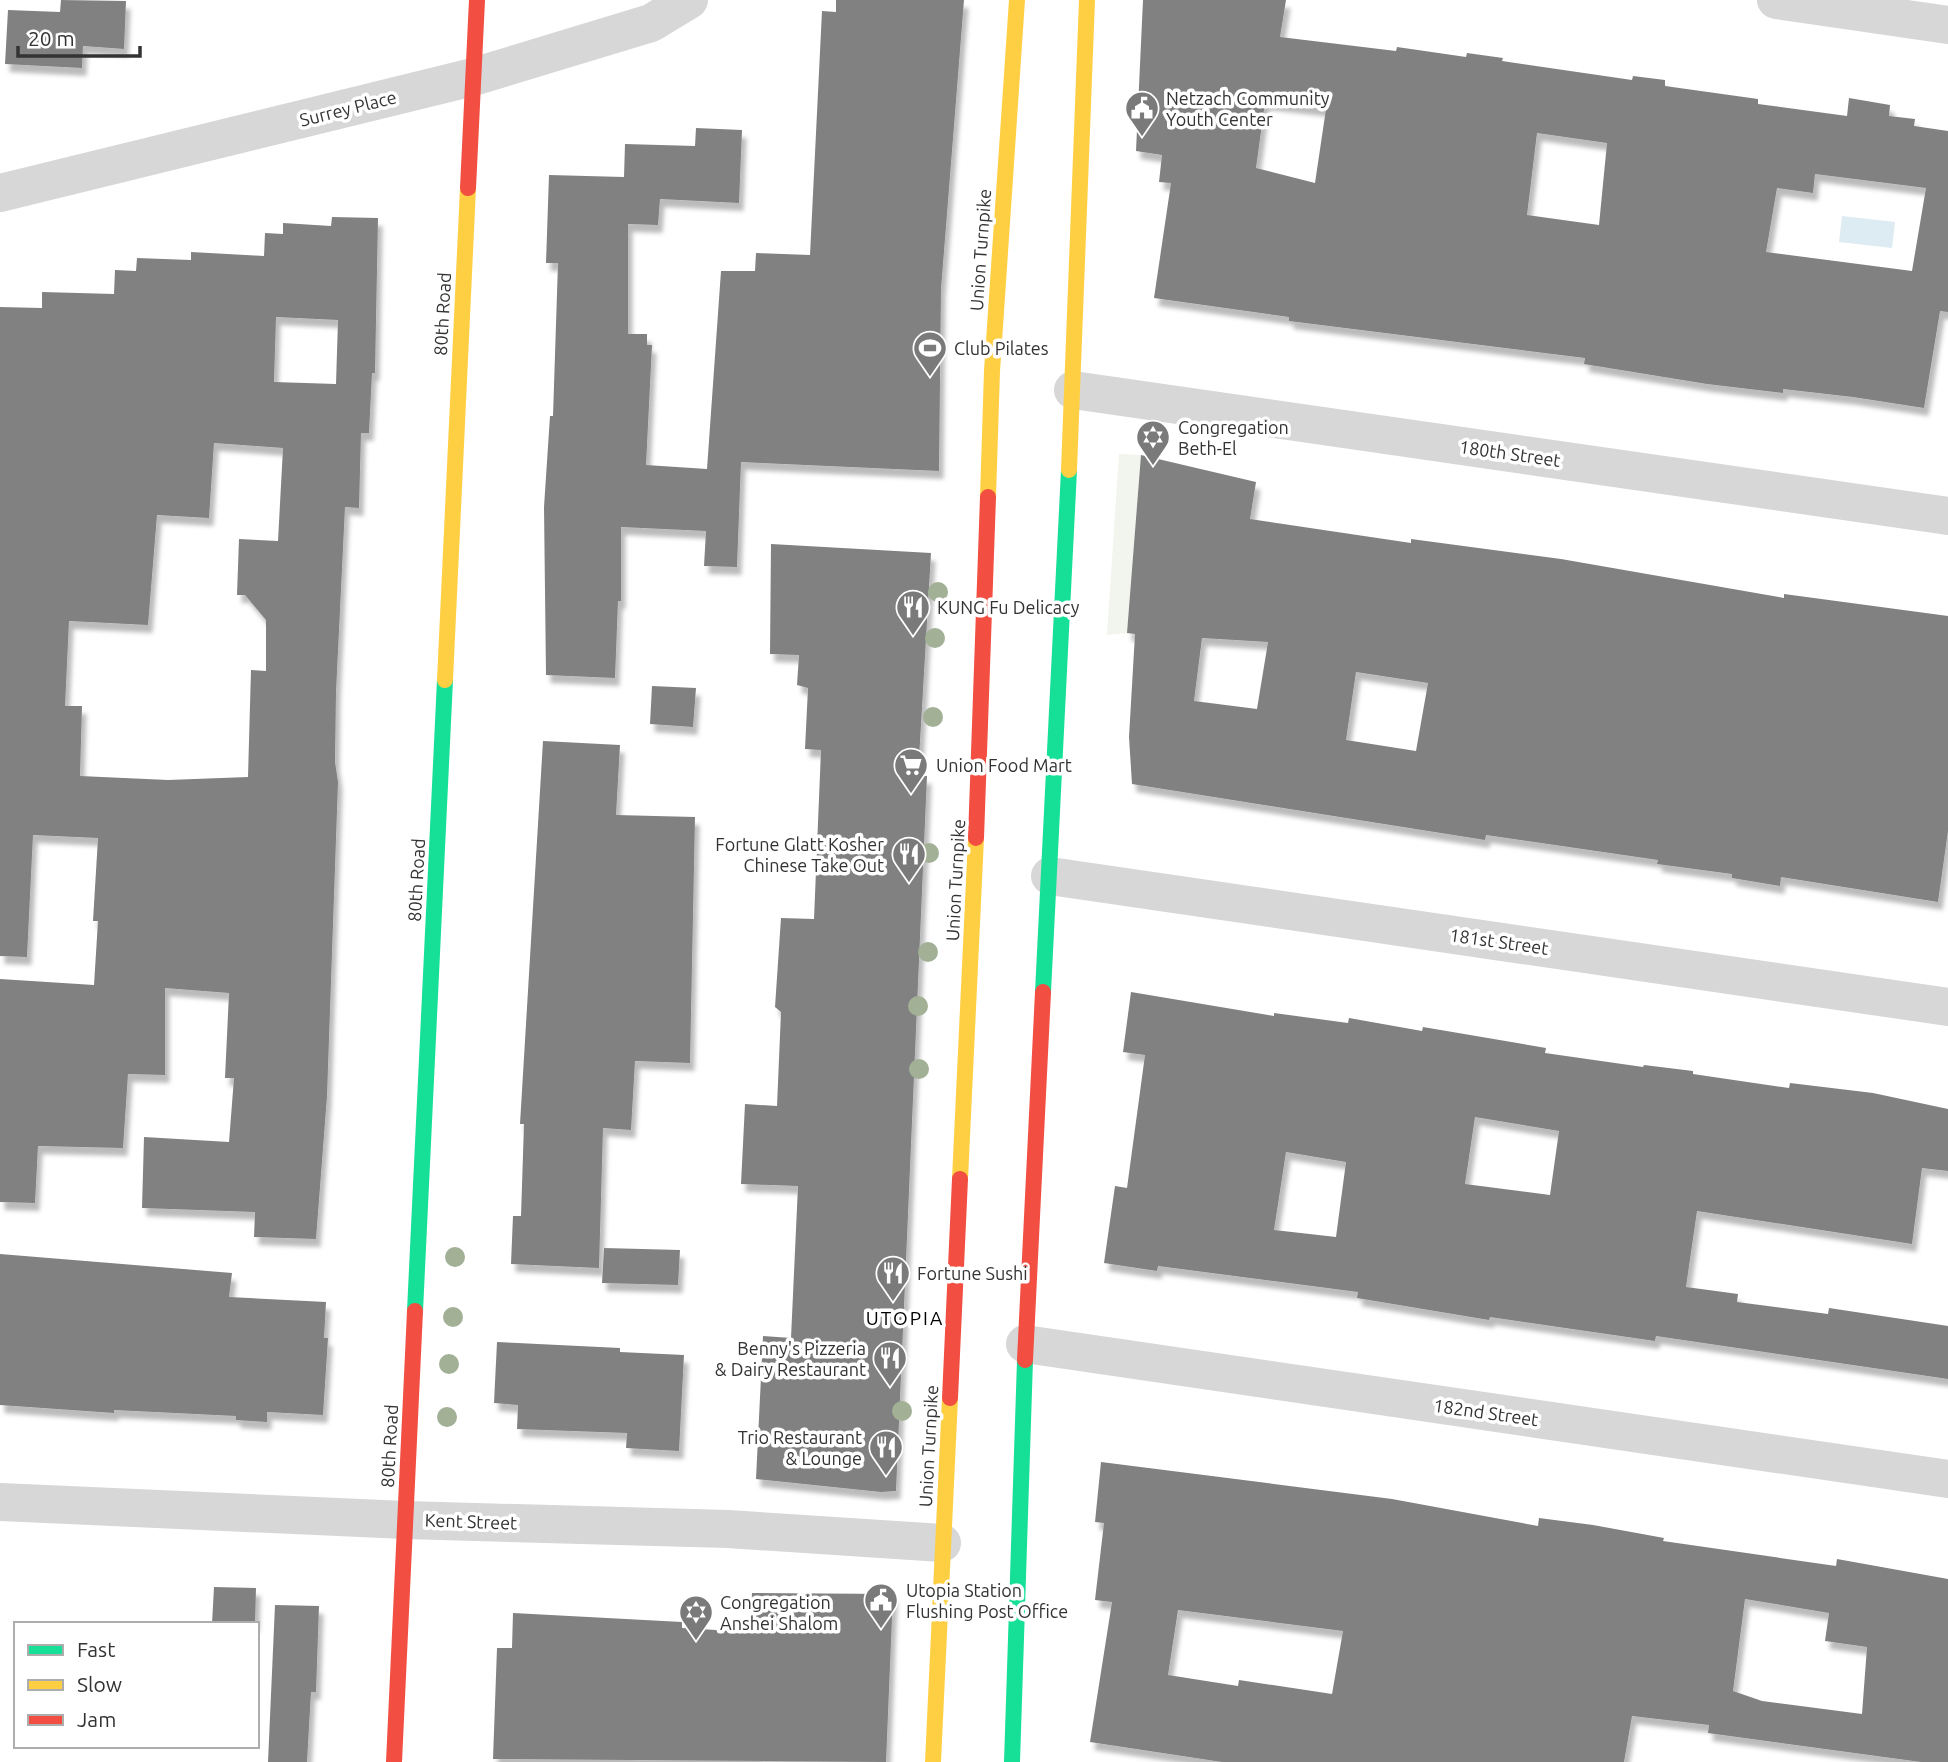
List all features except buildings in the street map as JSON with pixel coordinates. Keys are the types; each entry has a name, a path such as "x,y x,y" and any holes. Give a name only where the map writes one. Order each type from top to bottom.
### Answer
{"main road":[{"name":"80th Road","path":"394,1762 477,0"},
{"name":"Union Turnpike","path":"933,1762 979,768 992,371 1017,0"},
{"path":"1012,1762 1025,1344 1073,390 1074,288 1087,0"}],"street":[{"name":"Surrey Place","path":"0,193 473,77 651,23 689,0"},
{"path":"1776,0 1948,25"},
{"name":"180th Street","path":"1073,390 1948,516"},
{"name":"181st Street","path":"1050,876 1948,1007"},
{"name":"182nd Street","path":"1025,1344 1948,1479"},
{"name":"Kent Street","path":"0,1502 405,1520 729,1529 942,1544"}],"shaded area":[{"path":"1842,216 1895,222 1892,248 1839,242"},
{"path":"1119,454 1141,455 1127,633 1107,635"}],"traffic: fast":[{"path":"1043,992 1069,470"},
{"path":"415,1311 445,680"},
{"path":"1012,1762 1025,1360"}],"traffic: slow":[{"path":"988,497 992,371 1017,0"},
{"path":"1069,470 1087,0"},
{"path":"445,680 468,188"},
{"path":"960,1179 976,838"},
{"path":"933,1762 950,1398"}],"traffic: jam":[{"path":"468,188 477,0"},
{"path":"976,838 988,497"},
{"path":"1025,1360 1043,992"},
{"path":"950,1398 960,1179"},
{"path":"394,1762 415,1311"}],"place":[{"name":"Netzach Community Youth Center","path":"1142,138"},
{"name":"Club Pilates","path":"930,378"},
{"name":"Congregation Beth-El","path":"1153,467"},
{"name":"KUNG Fu Delicacy","path":"913,637"},
{"name":"Union Food Mart","path":"911,795"},
{"name":"Fortune Glatt Kosher Chinese Take Out","path":"909,884"},
{"name":"Fortune Sushi","path":"893,1303"},
{"name":"Benny's Pizzeria & Dairy Restaurant","path":"890,1388"},
{"name":"Trio Restaurant & Lounge","path":"886,1477"},
{"name":"Utopia Station Flushing Post Office","path":"881,1630"},
{"name":"Congregation Anshei Shalom","path":"696,1642"}],"district":[{"name":"UTOPIA","path":"905,1318"}]}
